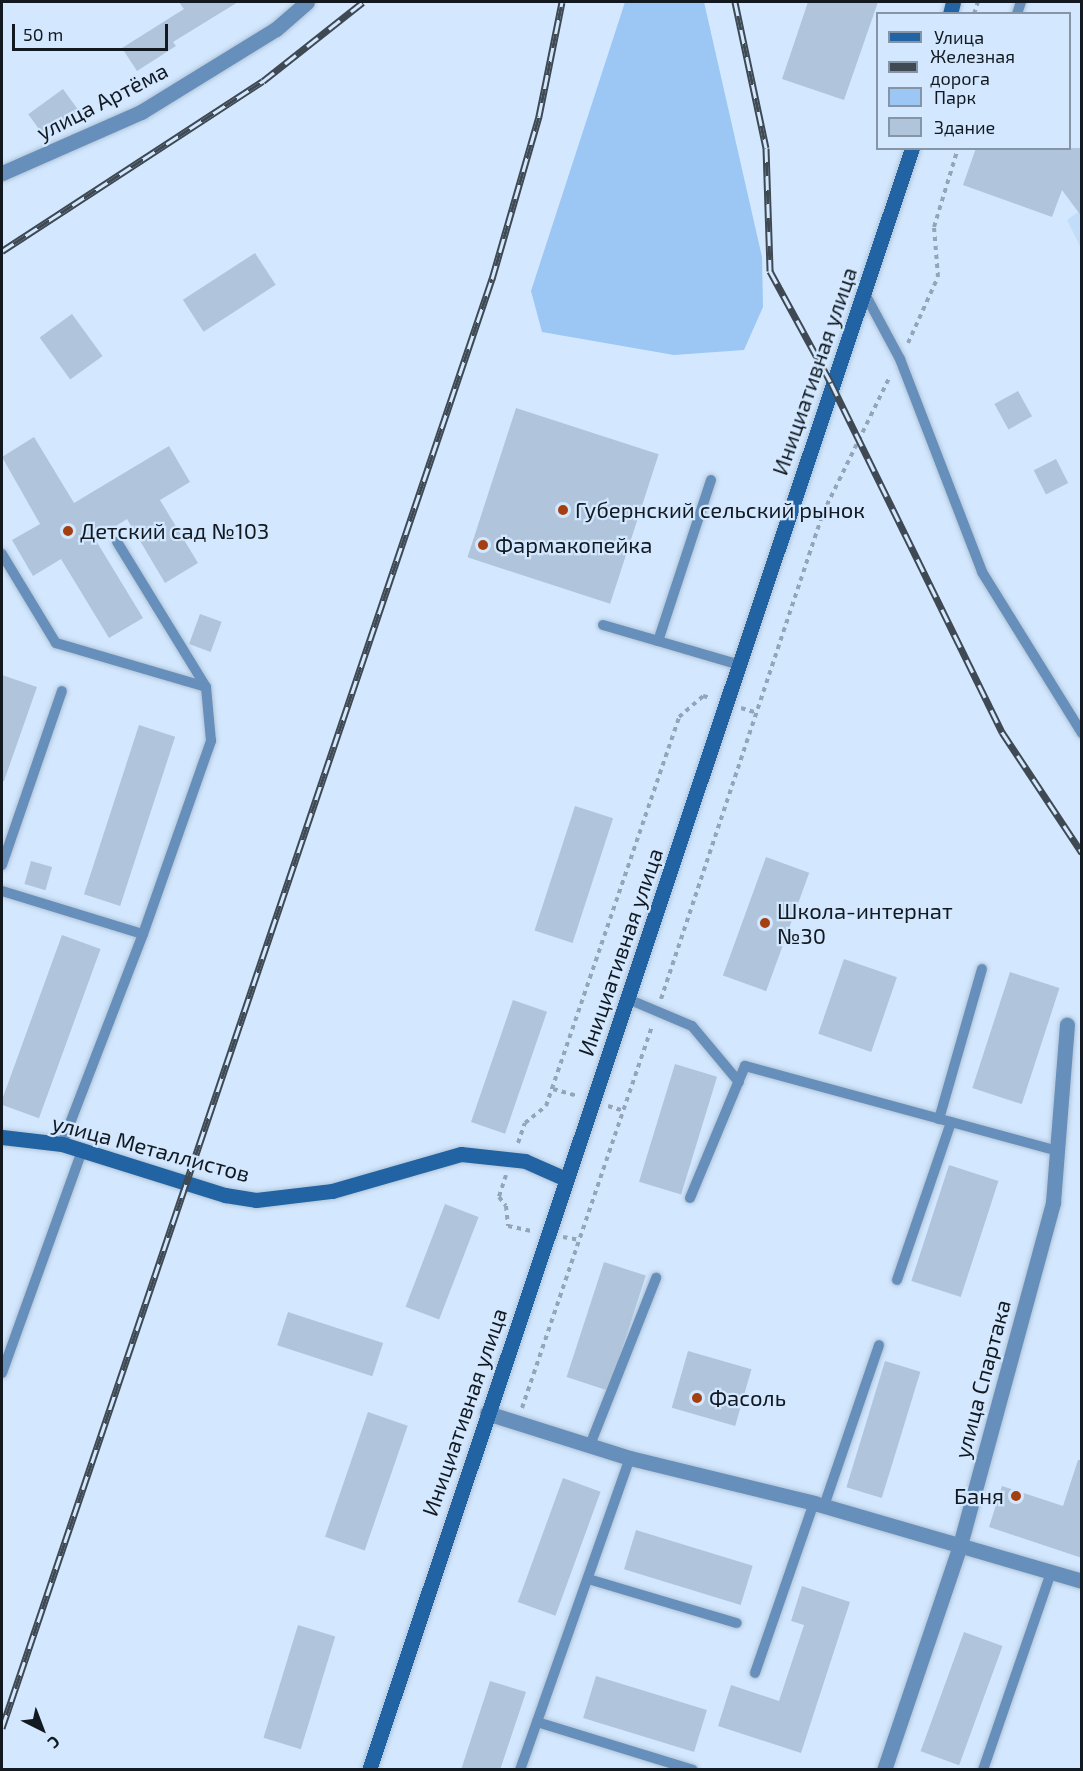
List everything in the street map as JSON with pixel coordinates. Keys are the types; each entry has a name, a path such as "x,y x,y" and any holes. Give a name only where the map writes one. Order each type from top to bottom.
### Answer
{"main road":[{"name":"Инициативная улица","path":"369,1770 740,665 831,383 865,294 911,150"},
{"name":"улица Металлистов","path":"2,1137 62,1144 225,1195 256,1200 332,1191 461,1154 525,1161 566,1179"}],"street":[{"name":"улица Артёма","path":"2,172 141,112 276,29 307,2"},
{"name":"улица Спартака","path":"884,1770 960,1545 1053,1202 1067,1025"},
{"path":"488,1413 630,1458 819,1505 1082,1581"}],"lane":[{"path":"865,294 900,359 982,572 1082,733"},
{"path":"658,641 711,480"},
{"path":"62,1144 143,934 210,741 206,687 117,542"},
{"path":"2,554 56,643 206,687"},
{"path":"603,625 740,665"},
{"path":"2,865 63,691"},
{"path":"2,891 143,934"},
{"path":"939,1119 982,969"},
{"path":"628,999 692,1026 739,1082"},
{"path":"690,1198 745,1066 1058,1151"},
{"path":"897,1280 951,1122"},
{"path":"2,1373 82,1150"},
{"path":"590,1445 656,1278"},
{"path":"755,1673 879,1344"},
{"path":"520,1770 630,1458"},
{"path":"983,1770 1051,1573"},
{"path":"588,1579 737,1623"},
{"path":"537,1722 693,1770"}],"path":[{"path":"517,1422 823,513 857,436 900,359 938,277 934,227 957,150"},
{"path":"580,1240 508,1226 506,1206 499,1197 525,1123 546,1106 680,717 703,696 757,713"}],"shaded area":[{"path":"1081,210 1081,248 1067,220"}],"green space":[{"path":"625,2 704,2 762,257 763,307 744,350 674,355 542,332 531,291"}],"building":[{"path":"179,2 238,2 173,42 176,46 137,71 122,48 184,9"},
{"path":"808,2 878,2 844,100 782,79"},
{"path":"63,89 78,110 43,135 28,114"},
{"path":"1082,148 1082,217 1062,190 1052,217 963,185 975,150"},
{"path":"255,253 276,285 204,332 183,300"},
{"path":"72,314 103,356 70,380 40,338"},
{"path":"1018,391 1032,416 1008,429 994,404"},
{"name":"Губернский сельский рынок","path":"516,408 659,454 610,604 467,557"},
{"name":"Детский сад №103","path":"34,437 74,503 169,446 190,482 160,500 198,563 165,583 127,519 95,539 143,618 109,638 61,559 33,576 12,540 40,524 2,457"},
{"path":"1056,459 1068,483 1046,494 1034,470"},
{"path":"200,614 222,622 211,652 189,644"},
{"path":"2,675 37,687 4,781 2,781"},
{"path":"139,725 175,737 120,906 84,894"},
{"path":"575,806 613,818 573,943 535,931"},
{"name":"Школа-интернат №30","path":"766,857 809,873 766,991 723,975"},
{"path":"31,861 52,867 46,890 24,884"},
{"path":"62,935 101,949 39,1118 2,1105 2,1100"},
{"path":"844,959 897,977 871,1052 818,1034"},
{"path":"1010,972 1059,988 1022,1104 972,1088"},
{"path":"513,1000 547,1012 505,1134 471,1122"},
{"path":"675,1064 717,1077 681,1194 639,1182"},
{"path":"949,1165 998,1181 961,1297 911,1281"},
{"path":"445,1204 479,1217 439,1320 406,1307"},
{"path":"604,1262 646,1276 608,1391 567,1377"},
{"path":"288,1312 383,1343 372,1376 277,1345"},
{"path":"688,1351 751,1369 735,1426 672,1408"},
{"path":"885,1361 920,1372 882,1498 846,1487"},
{"path":"368,1412 408,1426 365,1550 325,1537"},
{"name":"Баня","path":"1078,1460 1082,1460 1082,1558 989,1527 1002,1486 1063,1506"},
{"path":"563,1478 601,1492 555,1616 518,1602"},
{"path":"636,1530 753,1566 741,1605 624,1569"},
{"path":"802,1586 850,1602 801,1753 718,1726 731,1685 779,1701 804,1625 791,1621"},
{"path":"298,1625 335,1636 301,1749 264,1738"},
{"path":"964,1632 1003,1646 959,1765 921,1751"},
{"path":"596,1676 707,1710 694,1752 583,1718"},
{"path":"490,1681 526,1692 500,1770 461,1770"}],"railway":[{"path":"2,251 263,81 363,2"},
{"path":"2,1728 492,279 539,116 562,2"},
{"path":"735,2 766,148 770,271 831,383 1002,732 1082,853"}],"place":[{"name":"Губернский сельский рынок","path":"563,510"},
{"name":"Детский сад №103","path":"68,531"},
{"name":"Фармакопейка","path":"483,545"},
{"name":"Школа-интернат №30","path":"765,923"},
{"name":"Фасоль","path":"697,1398"},
{"name":"Баня","path":"1016,1496"}]}
